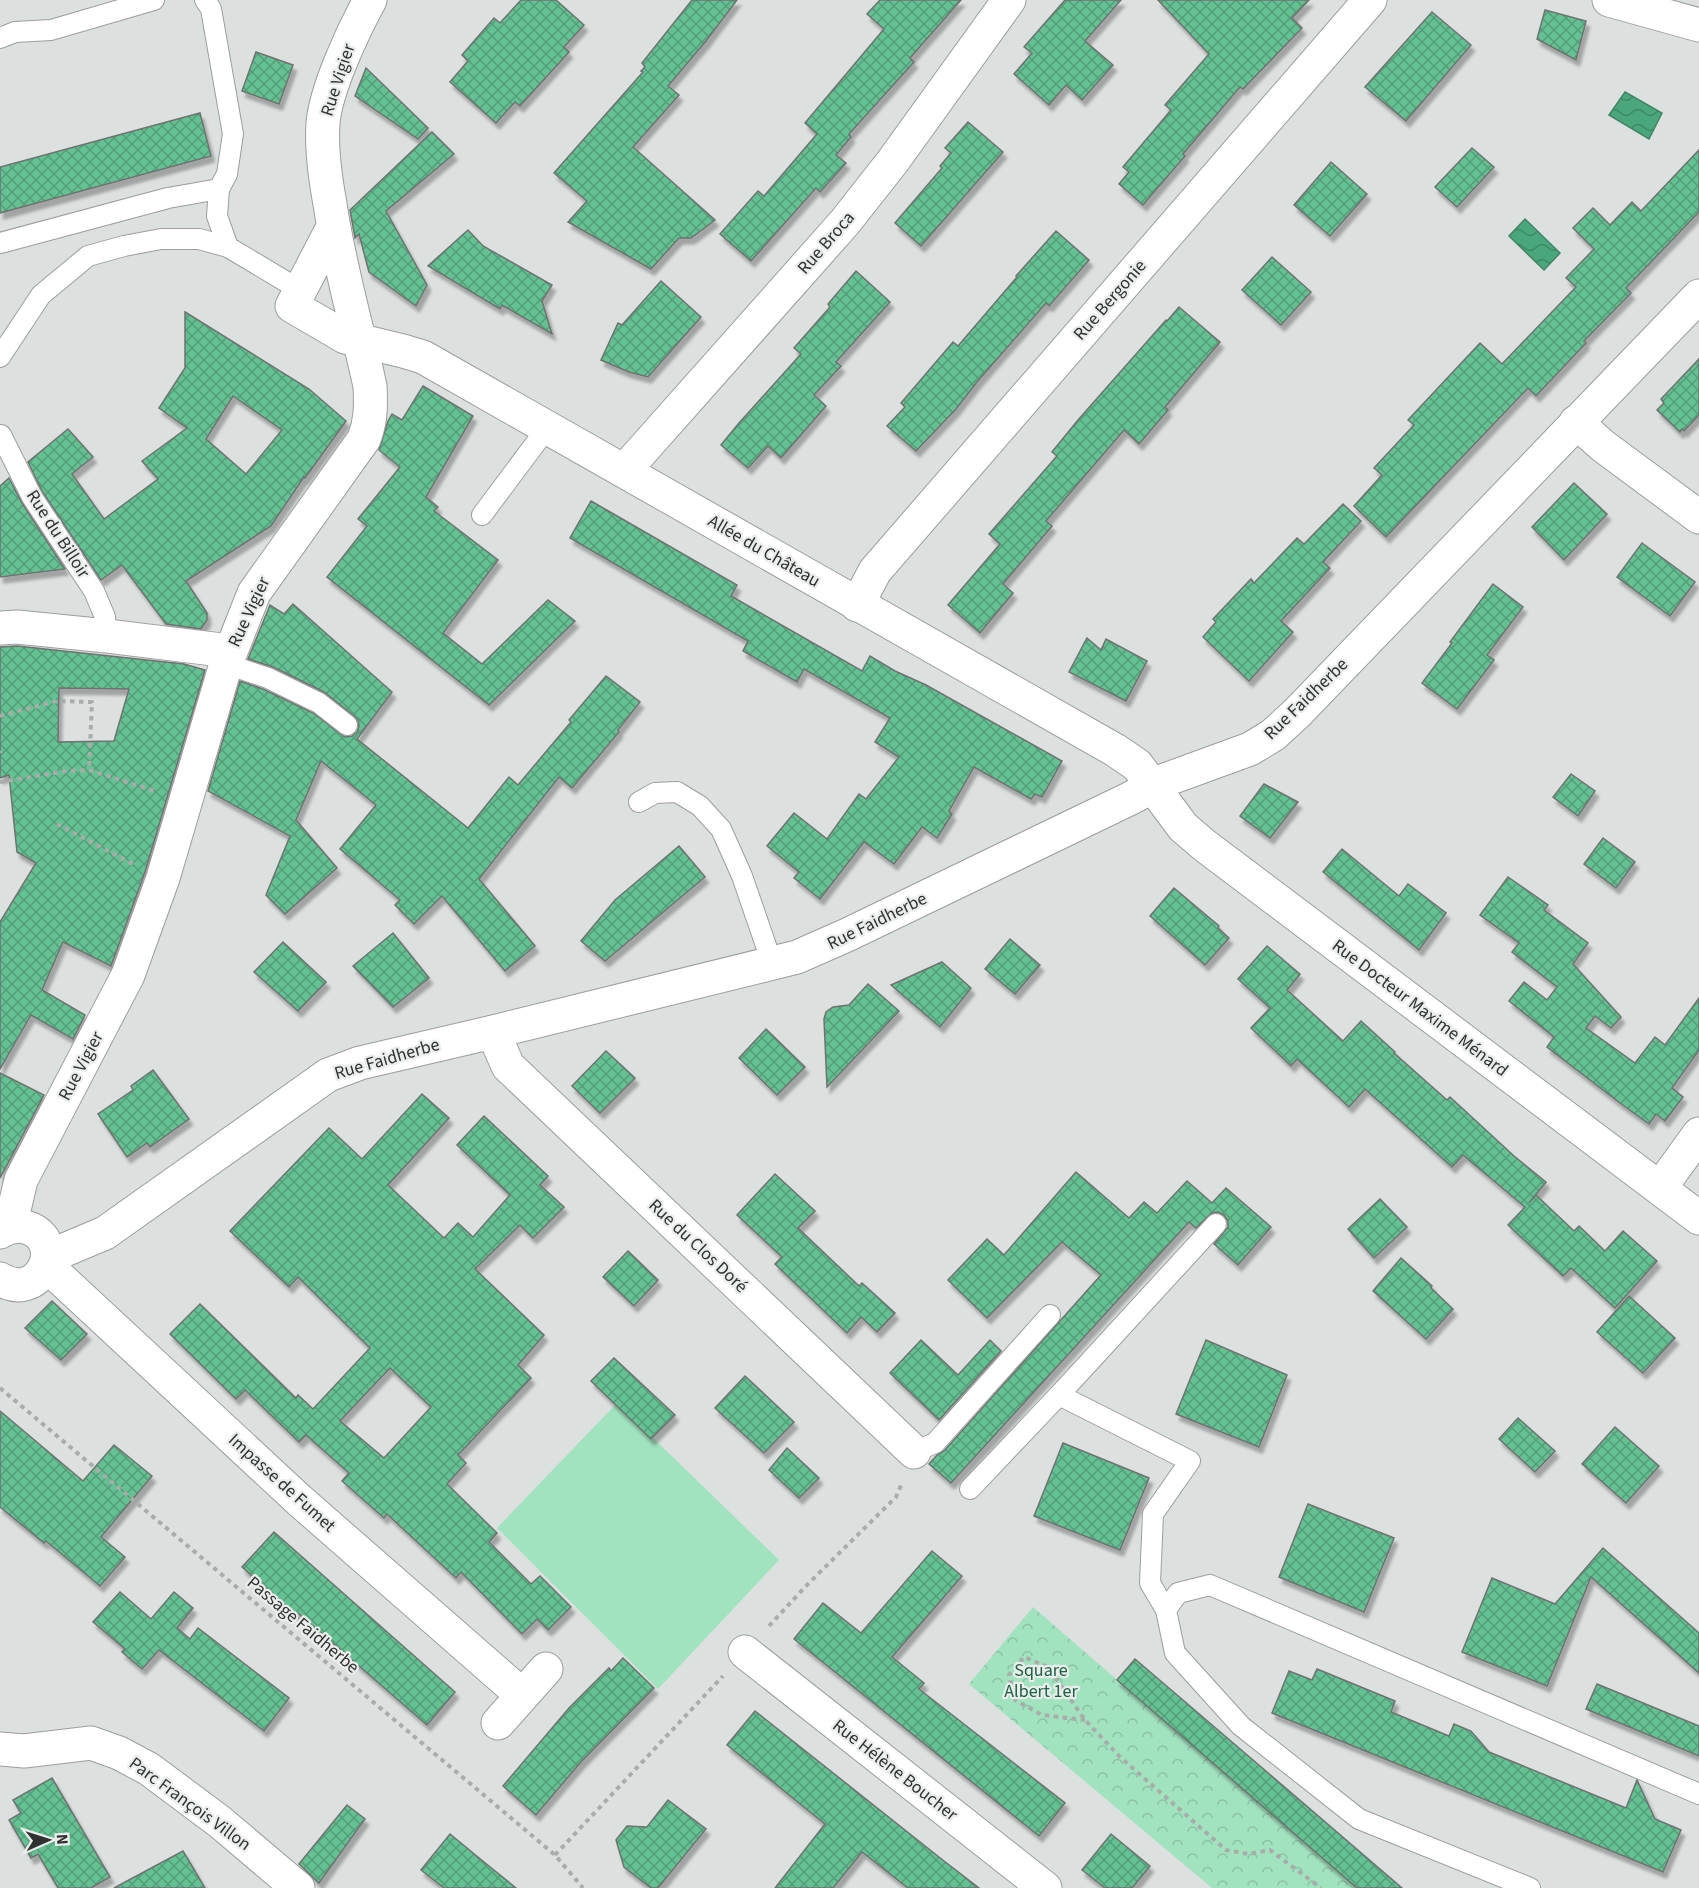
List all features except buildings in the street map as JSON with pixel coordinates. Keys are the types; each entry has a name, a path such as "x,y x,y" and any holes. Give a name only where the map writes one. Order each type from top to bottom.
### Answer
{"street":[{"name":"Rue Vigier","path":"5,1230 21,1180 129,975 187,802 228,657 254,593 364,439 369,427 370,386 333,228 322,154 323,121 328,98 359,20 370,0"},
{"name":"Rue Broca","path":"624,471 845,222 1009,0"},
{"name":"Rue Bergonie","path":"857,604 874,571 1370,0"},
{"path":"1613,0 1699,25"},
{"path":"300,290 333,228"},
{"name":"Allée du Château","path":"300,290 292,306 345,337 423,357 1115,750 1137,765 1154,786"},
{"name":"Rue Faidherbe","path":"0,1279 10,1284 28,1284 42,1273 47,1261 105,1233 328,1075 360,1063 797,957 820,948 1165,780 1250,749 1273,735 1297,713 1699,296"},
{"path":"1576,422 1603,446 1699,517"},
{"path":"0,628 17,627 107,636 228,657"},
{"name":"Rue Docteur Maxime Ménard","path":"1154,786 1183,827 1204,845 1699,1218"},
{"name":"Rue du Clos Doré","path":"492,1032 508,1066 914,1452"},
{"path":"1660,1188 1699,1134"},
{"name":"Impasse de Fumet","path":"5,1230 19,1226 28,1227 36,1232 47,1248 47,1261 299,1500 522,1695"},
{"name":"Rue Hélène Boucher","path":"745,1652 1045,1888"},
{"path":"498,1723 546,1668"},
{"name":"Parc François Villon","path":"0,1749 24,1751 91,1743 119,1753 149,1769 220,1822 298,1888"}],"lane":[{"path":"0,38 15,32 51,30 154,0"},
{"path":"205,0 211,9 233,134 227,174 219,189 217,216 228,247"},
{"path":"0,243 168,198 219,189"},
{"path":"0,357 41,295 88,256 124,246 161,239 200,240 228,247 300,290"},
{"path":"482,515 547,428"},
{"name":"Rue du Billoir","path":"0,435 32,497 94,591 105,617 107,636"},
{"path":"228,657 319,703 347,725"},
{"path":"639,802 655,793 677,792 700,806 721,829 742,876 772,963"},
{"path":"970,1489 1216,1224"},
{"path":"914,1452 935,1443 1050,1315"},
{"path":"1059,1395 1190,1461 1154,1514 1150,1583 1166,1610 1175,1653 1241,1726 1359,1819 1530,1888"},
{"path":"1166,1610 1179,1593 1210,1585 1699,1794"}],"path":[{"path":"0,716 57,700 92,702 89,770"},
{"path":"0,782 67,771 89,770 187,802"},
{"path":"57,824 163,878"},
{"name":"Passage Faidherbe","path":"0,1388 555,1855 583,1888"},
{"path":"1085,1720 1042,1715 1015,1700 1009,1675 1024,1657 1048,1667 1085,1720 1120,1757 1226,1850 1249,1854 1270,1850 1321,1888"}],"green space":[{"path":"617,1403 779,1560 658,1689 497,1528"},
{"name":"Square Albert 1er","path":"1033,1607 1357,1888 1212,1888 969,1684"}],"water":[{"path":"1625,92 1662,113 1649,139 1609,115"},
{"path":"1525,219 1560,253 1544,270 1509,236"}]}
